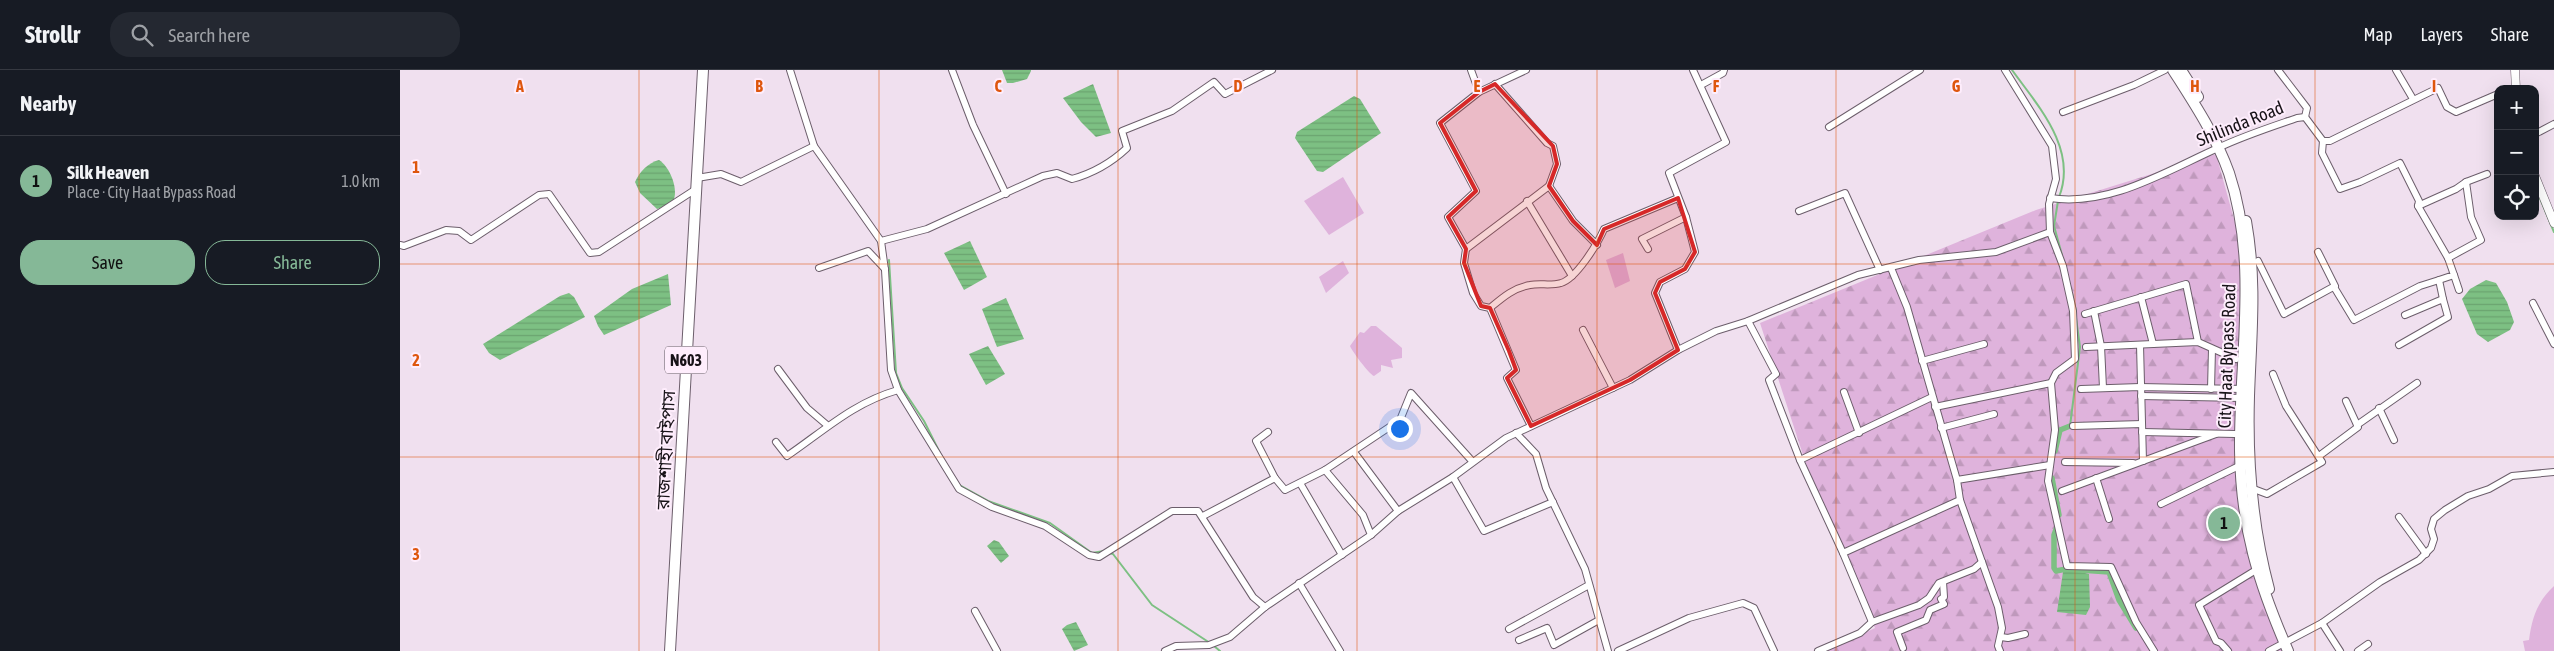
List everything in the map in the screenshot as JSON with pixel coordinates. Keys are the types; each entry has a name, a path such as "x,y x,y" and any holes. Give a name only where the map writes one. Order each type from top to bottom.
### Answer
{"main road":[{"name":"রাজশাহী বাইপাস","path":"670,651 704,70"},
{"name":"City Haat Bypass Road","path":"2173,70 2221,146 2235,196 2246,272 2241,465 2243,502 2256,570 2287,644 2296,651"},
{"name":"City Haat Bypass Road","path":"2181,70 2221,146 2241,194 2253,273 2248,450 2251,488 2263,566 2287,644"}],"street":[{"path":"790,70 814,146 881,241 885,270 891,370 898,390 959,489 992,507 1045,526 1089,554 1100,557 1172,511 1198,511 1254,598 1265,607"},
{"path":"952,70 973,125 1006,194"},
{"path":"881,241 927,229 1006,194 1026,183 1057,173 1072,179 1085,175 1112,162 1127,148 1122,131 1172,112 1214,82 1226,94 1272,70"},
{"path":"1471,70 1479,92"},
{"path":"1490,308 1481,306 1473,293 1464,263 1466,249 1448,217 1476,191 1440,123 1479,92 1526,70"},
{"path":"1678,350 1656,293 1660,282 1686,269 1695,252 1686,217 1669,173 1726,142 1694,70"},
{"path":"1701,85 1723,73 1724,70"},
{"path":"1829,127 1920,70"},
{"path":"2005,70 2052,146 2056,179 2052,199 2050,232 2063,266 2071,302 2076,347 2075,359 2056,373 2051,383 2055,430 2048,481 2067,566 2111,567 2136,622 2154,651"},
{"path":"2063,112 2134,85 2166,70"},
{"path":"2278,70 2307,108 2305,117"},
{"path":"2396,70 2412,99"},
{"path":"2515,85 2516,70"},
{"path":"1466,249 1549,186 1557,164 1553,146 1547,143 1495,84"},
{"path":"2459,290 2448,258 2418,206 2419,201 2400,163 2360,182 2340,189 2322,153 2323,141 2330,140 2438,88 2447,107 2456,112 2494,96"},
{"name":"Shilinda Road","path":"2052,199 2081,200 2147,181 2221,146 2292,119 2305,117 2323,141"},
{"path":"2539,132 2554,124"},
{"path":"697,178 721,174 741,182 814,146"},
{"path":"2418,206 2456,189 2466,182 2487,174"},
{"path":"2448,258 2481,240 2471,217 2466,182"},
{"path":"1549,186 1574,221 1597,245"},
{"path":"2539,186 2554,222"},
{"path":"400,245 404,246 446,230 459,231 471,240 539,195 549,194 590,253 599,252 696,189"},
{"path":"1798,212 1845,193 1880,270"},
{"path":"1490,308 1511,291 1529,285 1562,283 1572,276 1597,245 1604,229 1678,198"},
{"path":"1527,201 1572,276"},
{"path":"1648,249 1642,239 1686,217"},
{"path":"1165,651 1176,646 1209,645 1230,637 1265,607 1371,536 1398,511 1453,477 1472,460 1516,433 1630,380 1678,350 1716,331 1748,321 1858,275 1919,260 1996,252 2050,232"},
{"path":"819,268 868,251 885,270"},
{"path":"2318,252 2334,287 2354,320 2420,286 2454,275"},
{"path":"2258,261 2284,314 2334,287"},
{"path":"1891,268 1907,307 1957,480 1960,500 1998,607 2002,637 1998,646 2000,651"},
{"path":"2399,345 2448,317 2439,280"},
{"path":"2085,314 2186,284 2198,342"},
{"path":"2141,297 2153,344"},
{"path":"2405,315 2443,299"},
{"path":"2533,303 2554,344"},
{"path":"1490,308 1516,370 1507,378 1531,426"},
{"path":"2094,311 2102,346 2103,388"},
{"path":"1748,321 1776,374 1769,380 1800,460 1843,553 1872,622"},
{"path":"1583,330 1613,388"},
{"path":"2086,347 2198,342 2236,359"},
{"path":"1922,361 1984,344"},
{"path":"2140,345 2142,424 2140,462"},
{"path":"2211,389 2212,348"},
{"path":"778,369 807,408 827,425"},
{"path":"2251,488 2267,494 2322,462 2286,406 2273,374"},
{"path":"1935,408 2051,383"},
{"path":"2318,456 2347,436 2358,427 2357,425 2379,408 2417,384"},
{"path":"2080,389 2141,387 2211,389 2242,394"},
{"path":"776,442 787,456 827,425 874,397 898,390"},
{"path":"1844,392 1859,432"},
{"path":"1268,432 1256,441 1275,478 1285,490 1326,470 1400,420 1411,393 1472,460"},
{"path":"2141,396 2242,394"},
{"path":"1800,460 1932,397"},
{"path":"2346,401 2357,425"},
{"path":"2379,408 2394,440"},
{"path":"1942,428 1994,414"},
{"path":"2073,426 2142,424"},
{"path":"2142,432 2235,434"},
{"path":"1516,433 1536,454 1553,502 1585,569 1608,651"},
{"path":"2062,491 2216,434"},
{"path":"1354,452 1398,511"},
{"path":"2065,462 2140,462"},
{"path":"1957,480 2050,465"},
{"path":"2161,504 2241,465"},
{"path":"1326,470 1362,515 1371,536"},
{"path":"2269,651 2287,644 2380,582 2419,560 2426,554 2434,539 2431,529 2434,519 2445,510 2468,496 2488,490 2512,476 2554,472"},
{"path":"1453,477 1484,531 1553,502"},
{"path":"1203,516 1275,478"},
{"path":"2096,478 2110,520"},
{"path":"1300,482 1342,555"},
{"path":"1843,553 1960,500"},
{"path":"2399,517 2426,554"},
{"path":"1818,651 1860,633 1872,622 1919,605 1929,598 1939,583 1974,569 1982,562"},
{"path":"2228,651 2221,643 2216,641 2199,605 2256,570"},
{"path":"1903,648 1897,632 1926,620 1930,610 1944,604 1941,599 1944,597 1943,582"},
{"path":"1299,583 1340,651"},
{"path":"1509,629 1590,585"},
{"path":"1618,651 1689,618 1743,603 1750,604 1754,608 1774,651"},
{"path":"975,611 997,651"},
{"path":"1519,640 1547,628 1554,645 1599,620"},
{"path":"2322,622 2340,651"},
{"path":"2002,637 2008,638 2025,634"},
{"path":"2358,651 2368,644"}],"highlighted area":[{"path":"1495,84 1553,146 1557,164 1549,186 1573,221 1597,245 1604,229 1678,198 1695,252 1685,269 1660,282 1655,293 1678,350 1630,380 1531,426 1507,378 1516,370 1509,351 1490,308 1481,306 1464,263 1466,249 1448,217 1476,191 1440,123 1479,92"}],"green space":[{"path":"2216,154 2242,248 2252,564 2286,651 1826,651 1875,628 1805,461 1760,323 2036,210"},
{"path":"1343,177 1364,213 1329,235 1304,201"},
{"path":"1623,253 1630,281 1615,288 1606,260"},
{"path":"1343,261 1349,273 1326,293 1319,277"},
{"path":"1371,326 1376,326 1402,348 1402,358 1391,360 1393,368 1381,365 1381,371 1374,376 1368,371 1350,346 1360,332 1364,333"},
{"path":"2554,586 2554,651 2525,651 2523,641 2529,640 2539,604"}],"shaded area":[{"path":"1002,70 1031,71 1027,79 1007,83"},
{"path":"1093,84 1111,133 1096,137 1081,122 1063,98"},
{"path":"1354,96 1360,99 1381,133 1323,172 1317,171 1295,138 1297,132"},
{"path":"659,160 672,177 675,194 671,202 657,209 640,193 635,182 645,168"},
{"path":"970,241 987,277 964,290 944,253"},
{"path":"668,274 671,305 604,335 594,316 632,289"},
{"path":"2486,280 2496,283 2507,302 2514,322 2510,330 2488,342 2477,334 2462,299 2470,289"},
{"path":"569,293 574,297 585,317 500,360 489,353 483,344 560,296"},
{"path":"1006,298 1024,339 997,347 982,309"},
{"path":"988,346 1005,374 986,385 969,354"},
{"path":"994,540 999,542 1009,556 1001,563 987,546"},
{"path":"2073,570 2089,574 2090,607 2086,615 2057,612 2063,572"},
{"path":"1076,622 1088,645 1074,651 1062,629"}],"waterway":[{"path":"2012,70 2043,113 2059,145 2064,179 2059,197"},
{"path":"2539,196 2554,232"},
{"path":"2058,201 2054,226 2062,255"},
{"path":"889,260 896,373 902,388 924,421 940,453"},
{"path":"2072,293 2076,311"},
{"path":"2070,426 2080,347 2076,318"},
{"path":"2055,451 2060,430 2070,426"},
{"path":"2052,478 2059,515"},
{"path":"959,485 988,501 1050,523 1092,553 1104,551"},
{"path":"2058,524 2054,535 2054,568 2056,571 2066,569 2109,572 2119,600 2136,628"},
{"path":"1109,553 1113,554 1152,605 1210,643"},
{"path":"1214,646 1220,651"}],"place":[{"name":"Silk Heaven","path":"2224,523"}]}
